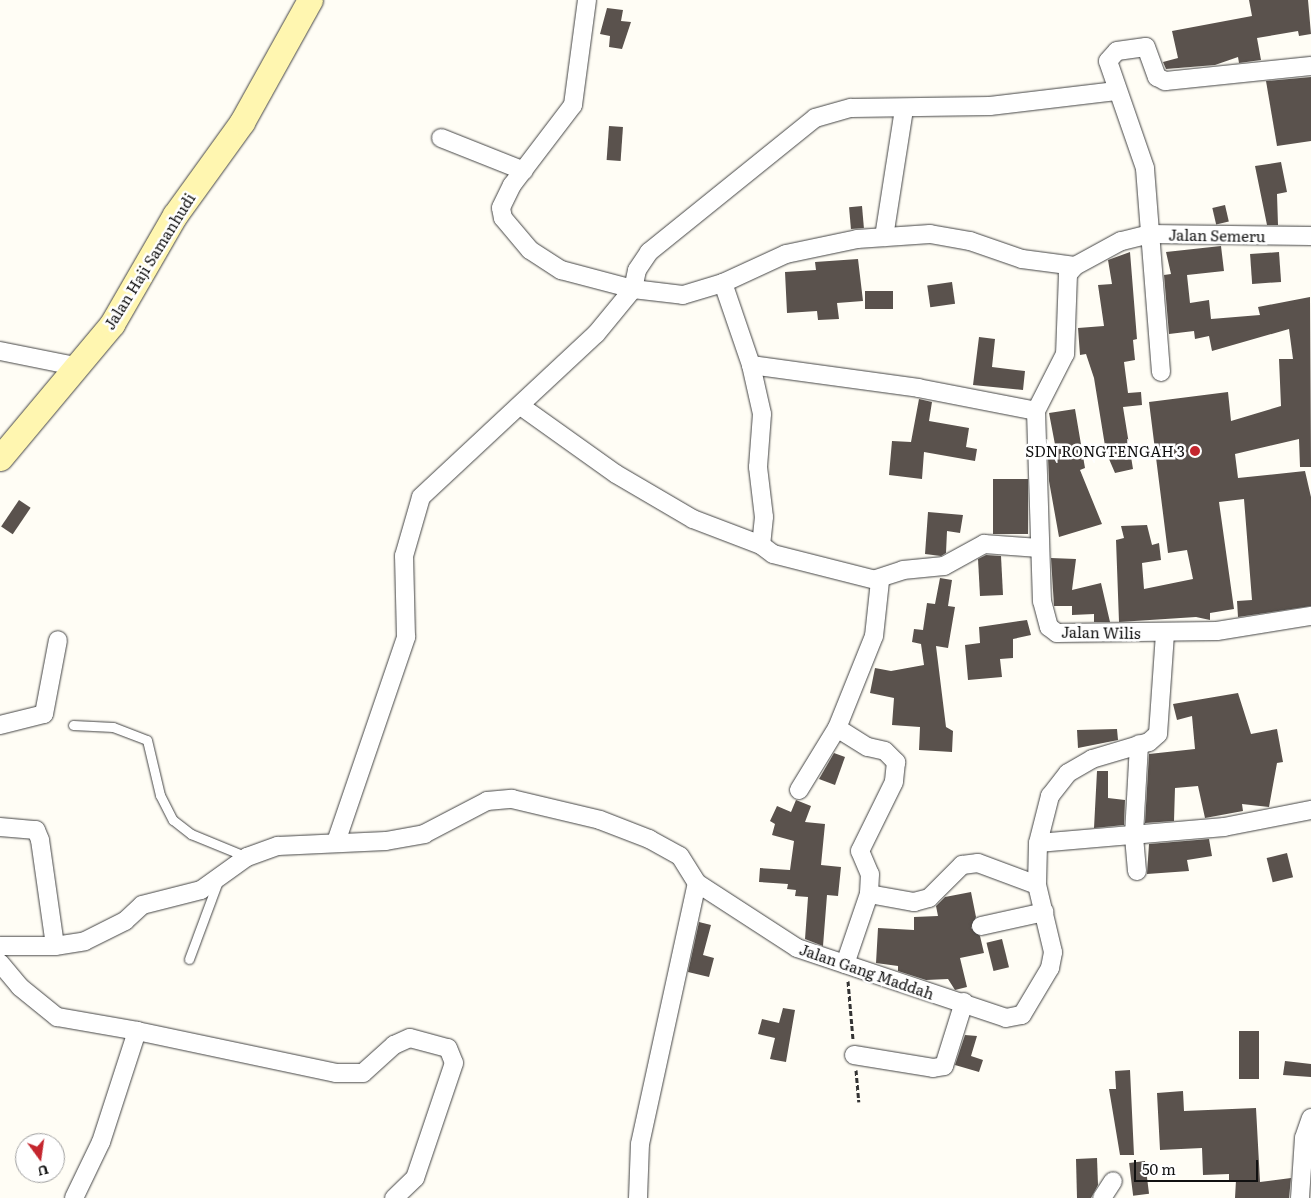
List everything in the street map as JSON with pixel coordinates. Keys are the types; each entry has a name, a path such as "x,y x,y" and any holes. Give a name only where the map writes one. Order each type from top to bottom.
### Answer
{"street":[{"name":"Jalan Haji Samanhudi","path":"0,458 80,367 140,279 175,215 242,122 310,0"},
{"path":"587,0 573,105 524,171 502,208 503,218 530,250 562,270 633,289 683,295 723,283 786,254 884,237 930,234 970,240 1022,260 1074,266"},
{"path":"1161,372 1145,168 1116,91 1108,61 1118,51 1140,47 1150,52 1157,77 1164,82 1311,66"},
{"path":"336,842 406,637 404,556 422,497 522,407 596,334 633,289 637,270 649,252 815,118 852,108 904,109 990,106 1116,91"},
{"path":"884,237 904,109"},
{"path":"441,138 524,171"},
{"name":"Jalan Semeru","path":"1074,266 1121,242 1150,234 1311,236"},
{"path":"751,365 918,388 1036,410 1065,354 1068,274 1074,266"},
{"path":"723,283 751,365 762,414 758,467 764,517 761,545"},
{"path":"0,351 80,367"},
{"path":"522,407 616,474 693,519 794,560 880,581 880,606 874,636 837,728 800,790"},
{"name":"Jalan Wilis","path":"1036,410 1038,548 1044,616 1057,633 1165,634 1248,628 1311,616"},
{"path":"876,579 903,570 944,566 984,544 1038,548"},
{"name":"Jalan Gang Maddah","path":"0,946 55,946 85,941 125,921 142,905 201,890 219,879 247,857 278,846 386,841 424,834 487,801 512,799 600,820 649,839 680,856 697,883 797,948 964,1002 1006,1018 1022,1015 1050,968 1052,952 1037,884 1038,843 1050,796 1068,773 1112,750 1139,744 1158,734 1165,634"},
{"path":"0,725 44,714 58,640"},
{"path":"837,728 868,747 885,751 896,762 894,782 860,852 870,874 869,894 845,964"},
{"path":"1137,871 1134,834 1139,744"},
{"path":"1038,843 1224,827 1311,810"},
{"path":"0,827 36,830 40,840 55,946"},
{"path":"869,894 914,902 929,898 962,865 978,863 1037,884"},
{"path":"638,1198 640,1144 697,883"},
{"path":"981,926 1044,912"},
{"path":"0,963 20,987 57,1017 137,1031 336,1073 363,1073 394,1045 410,1038 448,1048 454,1063 414,1178 394,1198"},
{"path":"854,1055 933,1068 944,1066 964,1002"},
{"path":"74,1198 101,1142 137,1031"},
{"path":"1300,1198 1304,1138 1311,1118"},
{"path":"1102,1198 1113,1181"}],"lane":[{"path":"73,725 113,727 147,740 160,795 173,820 191,834 247,857"},
{"path":"189,959 219,879"}],"path":[{"path":"845,964 859,1102"}],"building":[{"path":"1249,0 1308,0 1311,34 1299,36 1298,31 1257,38 1261,60 1239,63 1238,57 1215,65 1166,69 1163,62 1178,58 1172,31 1252,16"},
{"path":"607,8 623,10 621,21 631,22 622,49 609,47 610,36 600,34"},
{"path":"1311,77 1311,141 1277,146 1266,81"},
{"path":"609,126 623,127 621,161 607,160"},
{"path":"1281,162 1287,192 1277,194 1278,225 1267,225 1255,166"},
{"path":"1225,205 1229,222 1216,224 1212,208"},
{"path":"862,206 864,228 851,229 849,207"},
{"path":"1221,246 1224,271 1187,275 1190,303 1209,300 1211,319 1260,315 1258,307 1310,297 1311,467 1300,467 1299,439 1235,454 1238,478 1305,471 1311,497 1311,606 1238,617 1237,601 1252,600 1244,499 1219,502 1234,609 1210,613 1210,620 1196,617 1119,622 1116,540 1124,538 1121,526 1147,525 1152,545 1159,543 1161,560 1142,563 1144,589 1193,579 1187,550 1168,553 1149,402 1228,392 1231,421 1281,406 1279,359 1293,359 1289,329 1212,351 1209,336 1195,339 1194,331 1169,334 1164,275 1171,274 1166,252"},
{"path":"1130,252 1137,339 1133,340 1135,360 1124,362 1128,393 1141,392 1142,405 1123,407 1133,469 1115,473 1106,452 1094,378 1086,354 1080,355 1078,328 1104,326 1098,285 1112,284 1108,260"},
{"path":"1279,252 1281,282 1252,284 1250,254"},
{"path":"858,259 863,301 837,303 839,319 818,320 817,311 787,313 785,272 816,270 815,262"},
{"path":"952,282 955,304 930,307 927,285"},
{"path":"865,291 893,291 893,309 865,309"},
{"path":"979,337 995,339 992,367 1025,371 1023,390 973,385"},
{"path":"919,399 932,402 929,421 969,428 966,447 977,449 975,461 924,452 922,479 889,475 892,441 911,442"},
{"path":"1075,409 1085,468 1080,470 1102,524 1059,537 1049,481 1048,457 1057,455 1049,413"},
{"path":"993,479 1028,479 1028,534 993,534"},
{"path":"19,500 31,508 13,534 1,527"},
{"path":"928,512 963,515 960,533 947,531 946,553 941,556 925,554"},
{"path":"986,555 1001,556 1003,595 980,596 978,559"},
{"path":"1051,558 1076,559 1072,590 1101,583 1110,622 1094,622 1094,614 1072,615 1072,606 1054,606"},
{"path":"940,578 952,580 948,606 955,607 948,648 936,646 946,727 953,731 952,752 919,750 920,727 892,725 894,698 870,693 875,668 891,671 924,665 921,644 912,642 914,629 923,630 927,603 935,604"},
{"path":"1027,620 1031,635 1013,639 1013,658 1000,659 1002,677 968,680 965,645 980,643 979,627"},
{"path":"1238,693 1251,734 1277,729 1283,762 1277,763 1269,807 1242,804 1243,811 1205,818 1198,786 1175,788 1174,821 1145,823 1149,754 1195,749 1192,716 1177,720 1173,704"},
{"path":"1117,729 1118,740 1078,748 1077,730"},
{"path":"834,753 845,757 835,785 819,779"},
{"path":"1097,771 1108,771 1108,798 1125,800 1124,825 1094,828"},
{"path":"796,800 811,806 805,822 825,824 821,865 841,867 838,896 827,895 823,946 805,939 808,897 795,896 796,890 787,889 788,884 759,882 760,868 790,870 794,841 772,835 775,824 770,821 777,806 791,812"},
{"path":"1209,839 1212,856 1187,860 1189,871 1147,874 1149,844"},
{"path":"1287,853 1293,877 1273,882 1267,858"},
{"path":"971,892 976,917 971,928 980,936 984,953 960,958 967,987 955,990 948,979 926,980 898,971 898,966 876,963 878,928 914,930 914,917 938,916 936,906 945,897"},
{"path":"699,922 711,925 703,955 714,958 709,977 688,972"},
{"path":"1002,939 1009,967 993,971 986,943"},
{"path":"783,1008 795,1010 786,1062 770,1059 775,1038 758,1034 762,1019 779,1023"},
{"path":"1239,1031 1259,1031 1259,1079 1239,1079"},
{"path":"965,1035 977,1036 971,1056 983,1060 979,1072 955,1065"},
{"path":"1285,1061 1311,1064 1311,1077 1283,1075"},
{"path":"1130,1070 1134,1155 1120,1155 1109,1089 1116,1089 1115,1071"},
{"path":"1183,1091 1184,1111 1256,1108 1260,1182 1291,1178 1289,1198 1235,1198 1236,1180 1229,1180 1229,1174 1203,1175 1202,1148 1160,1150 1157,1093"},
{"path":"1097,1158 1098,1185 1091,1198 1077,1198 1076,1159"},
{"path":"1145,1161 1149,1194 1133,1196 1129,1163"}],"place":[{"name":"SDN RONGTENGAH 3","path":"1195,451"}]}
